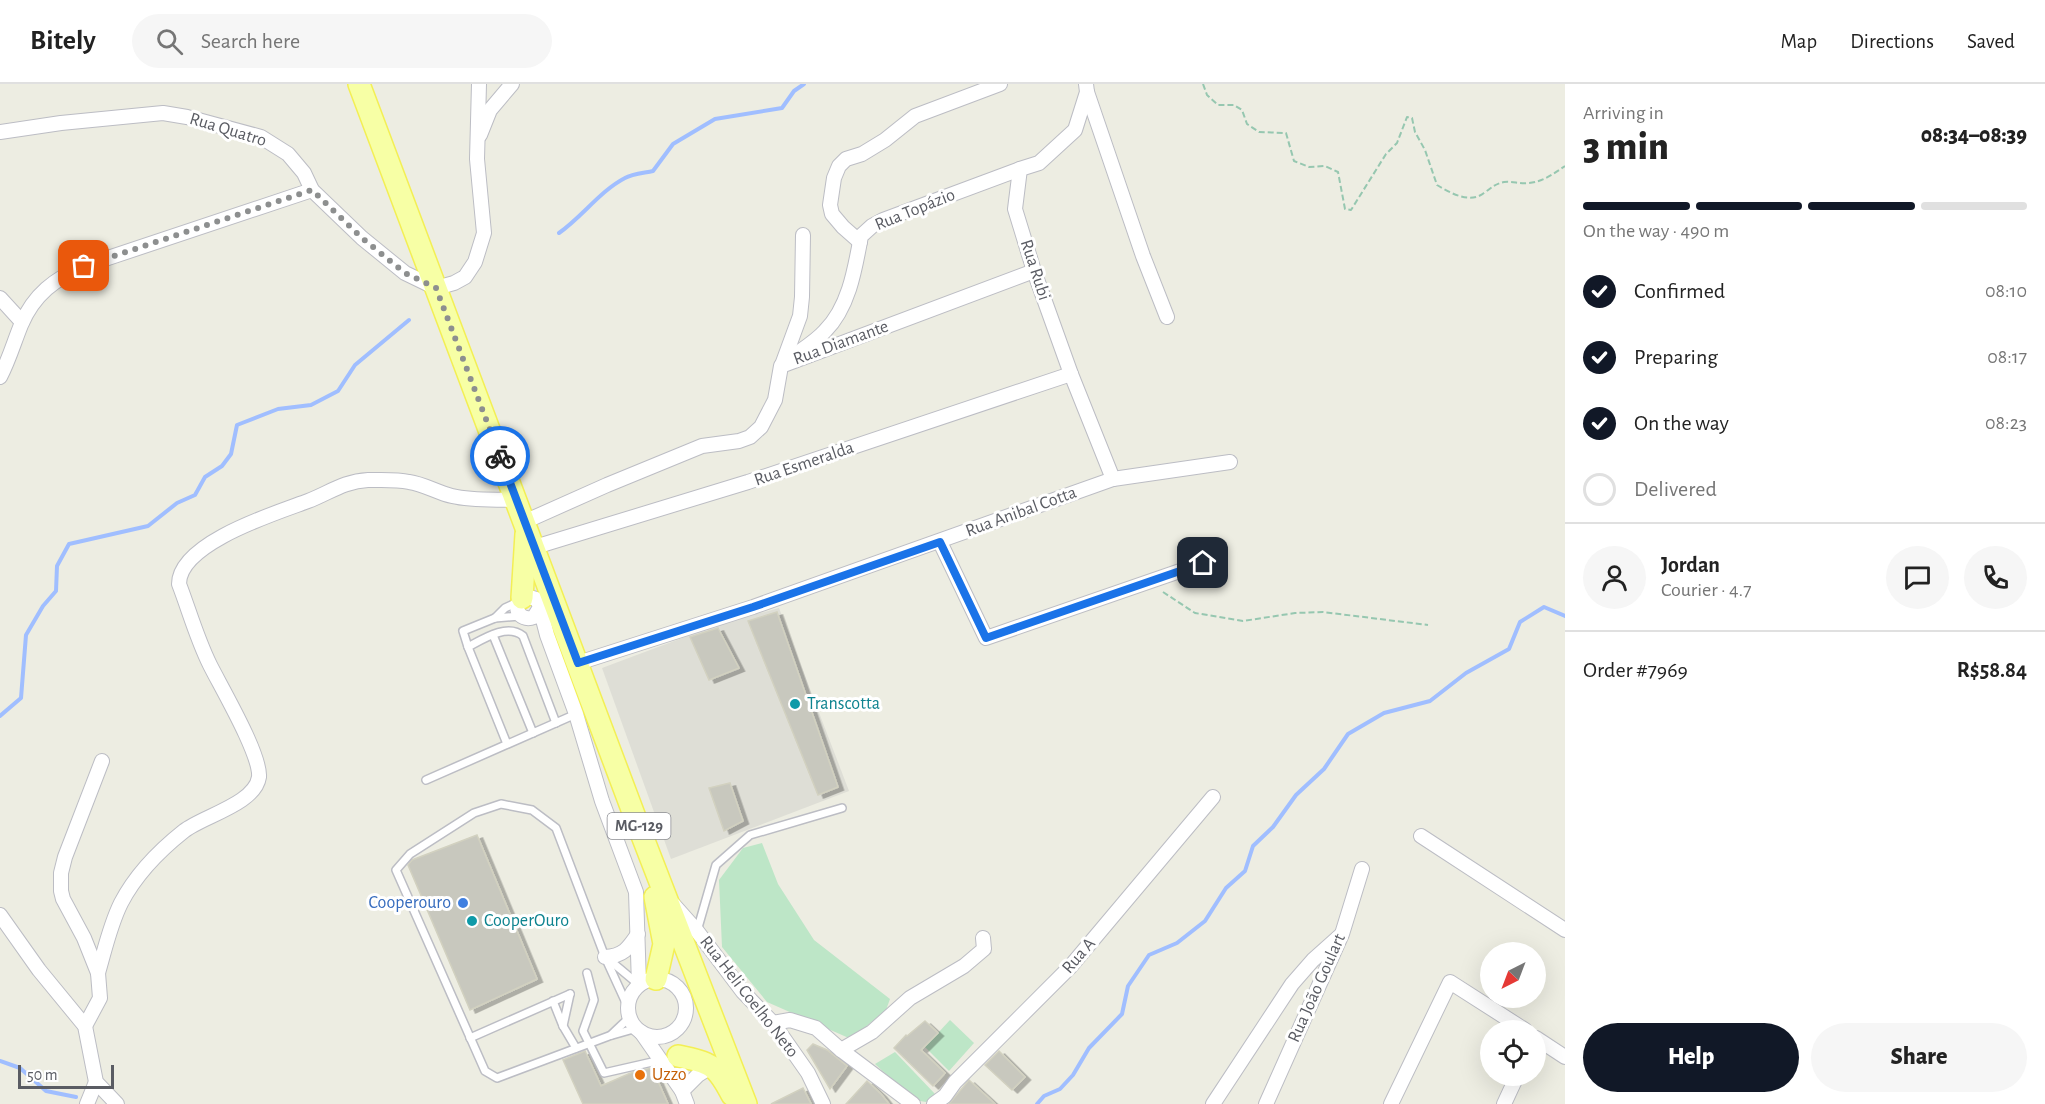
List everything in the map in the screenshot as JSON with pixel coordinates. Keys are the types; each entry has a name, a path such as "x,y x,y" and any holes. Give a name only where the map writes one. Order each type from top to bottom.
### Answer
{"main road":[{"name":"MG-129","path":"359,84 636,820 747,1104"},
{"path":"525,525 526,609"},
{"path":"636,820 664,944 651,976"},
{"path":"661,928 701,988"},
{"path":"670,1058 707,1063 712,1066 724,1079 738,1104"}],"street":[{"path":"436,288 465,277 475,262 484,233 477,159 479,84"},
{"path":"478,142 490,110 512,84"},
{"path":"860,242 832,214 830,206 834,178 839,166 846,159 862,154 885,140 915,116 1000,84"},
{"path":"1020,169 1039,163 1075,130 1087,88"},
{"path":"1087,88 1143,256 1167,317"},
{"name":"Rua Quatro","path":"0,132 147,114 175,114 254,134 269,140 295,162 312,190 362,238 405,273 436,288"},
{"name":"Rua Topázio","path":"781,366 825,332 834,320 847,296 860,242 865,231 884,220 1020,169"},
{"name":"Rua Rubi","path":"1020,169 1015,209 1071,374 1113,479"},
{"path":"0,377 22,322 48,286 78,268 312,190"},
{"path":"781,366 800,316 802,235"},
{"name":"Rua Diamante","path":"525,525 607,484 702,446 750,437 761,427 775,400 781,366 1035,271"},
{"path":"0,298 22,322"},
{"name":"Rua Esmeralda","path":"535,547 748,482 1071,374"},
{"name":"Rua Anibal Cotta","path":"578,663 753,607 1113,479 1230,462"},
{"path":"85,1026 99,998 98,973 112,924 121,903 145,869 171,842 197,822 228,809 240,801 251,791 259,778 257,762 231,704 210,666 179,584 183,566 205,547 251,522 353,482 375,480 409,482 468,499 516,500"},
{"path":"940,542 986,638 1203,563"},
{"path":"526,609 547,635 576,714 602,801 636,892 638,934 651,976"},
{"path":"98,973 84,938 63,899 61,882 65,857 102,761"},
{"name":"Rua A","path":"934,1104 945,1096 955,1082 1070,968 1213,797"},
{"path":"1421,836 1565,930"},
{"name":"Rua João Goulart","path":"1266,1104 1342,934 1362,869"},
{"name":"Rua Heli Coelho Neto","path":"666,895 698,931 743,992 773,1023 808,1073 824,1104"},
{"path":"0,915 39,970 85,1026 96,1082 117,1104"},
{"path":"605,957 624,953 638,934"},
{"path":"638,934 651,976"},
{"path":"1214,1104 1292,984 1313,960 1342,934"},
{"path":"841,1050 872,1032 910,998 974,958 984,949 983,938"},
{"path":"651,976 633,992 634,1021 670,1058 687,1104"},
{"path":"634,1021 650,1036 660,1037 675,1030 684,1020 685,1000 681,991 674,984 651,976"},
{"path":"1391,1104 1450,982 1509,1020"},
{"path":"773,1023 790,1020 816,1028 841,1050 913,1104"},
{"path":"670,1058 675,1030"},
{"path":"1546,1045 1565,1057"},
{"path":"682,1091 698,1075 712,1066"},
{"path":"87,1104 96,1082"},
{"path":"1504,1104 1512,1086"}],"lane":[{"path":"495,618 506,608 526,609"},
{"path":"507,744 462,631 526,609"},
{"path":"468,647 498,632 513,632 523,636 556,723"},
{"path":"493,635 533,733"},
{"path":"426,780 576,714"},
{"path":"501,804 532,810 556,828 605,957 634,1021 591,1044 497,1078 485,1071 396,870 410,854 474,813 501,804"},
{"path":"698,931 716,865 750,836 843,808"},
{"path":"605,957 651,976"},
{"path":"587,974 594,1000 583,1031 604,1073 670,1058"},
{"path":"470,1038 570,994 563,1026"},
{"path":"553,1001 563,1026 576,1048"},
{"path":"609,1036 634,1021"}],"path":[{"path":"1203,84 1207,95 1218,105 1234,105 1242,110 1247,124 1259,132 1286,133 1294,161 1309,167 1325,166 1338,172 1345,209 1351,210 1386,154 1397,143 1407,117 1412,118 1415,132 1425,150 1437,185 1451,194 1472,198 1483,194 1491,187 1506,182 1526,184 1544,180 1565,165"},
{"path":"1147,582 1195,613 1243,621 1295,613 1323,612 1428,625"}],"shaded area":[{"name":"Transcotta","path":"779,608 849,791 671,859 602,668 717,625"}],"green space":[{"path":"762,843 778,884 814,940 890,999 886,1010 851,1039 767,1002 722,947 719,880 743,848"},
{"path":"950,1020 974,1043 949,1071 925,1047"},
{"path":"895,1052 936,1095 926,1102 914,1100 875,1064"}],"building":[{"name":"Transcotta","path":"777,612 838,787 818,795 748,621"},
{"path":"718,628 739,668 709,680 690,637"},
{"path":"730,783 743,821 724,831 709,788"},
{"name":"CooperOuro","path":"477,835 537,979 470,1010 408,865 412,860"},
{"path":"925,1021 938,1033 921,1050 945,1073 933,1086 894,1048 906,1035"},
{"path":"813,1044 827,1050 847,1066 830,1089 807,1050"},
{"name":"Uzzo","path":"585,1051 601,1086 633,1072 652,1068 668,1104 583,1104 563,1060"},
{"path":"999,1051 1025,1077 1012,1090 985,1065"},
{"path":"969,1080 995,1104 949,1104"},
{"path":"867,1081 881,1094 889,1104 846,1104"},
{"path":"803,1088 811,1104 771,1104"}],"waterway":[{"path":"559,233 616,183 631,176 653,171 673,144 715,119 782,108 794,91 804,84"},
{"path":"0,716 21,698 26,635 43,606 56,591 57,566 69,544 148,526 177,503 195,495 205,477 222,466 231,454 237,425 278,409 311,405 338,391 355,365 409,320"},
{"path":"1037,1104 1044,1096 1060,1089 1073,1075 1089,1048 1122,1014 1128,986 1149,955 1177,943 1205,921 1226,888 1245,871 1253,846 1273,827 1296,795 1324,769 1348,734 1384,713 1430,701 1466,673 1509,649 1520,622 1544,607 1565,616"},
{"path":"0,1061 20,1068 46,1091 76,1097"}],"way so far":[{"path":"84,266 312,190 362,238 405,273 436,288 500,456"}],"place":[{"name":"Transcotta","path":"795,704"},
{"name":"Cooperouro","path":"463,903"},
{"name":"CooperOuro","path":"472,921"},
{"name":"Uzzo","path":"640,1075"}],"route":[{"path":"500,456 578,663 753,607 940,542 986,638 1203,563"}]}
